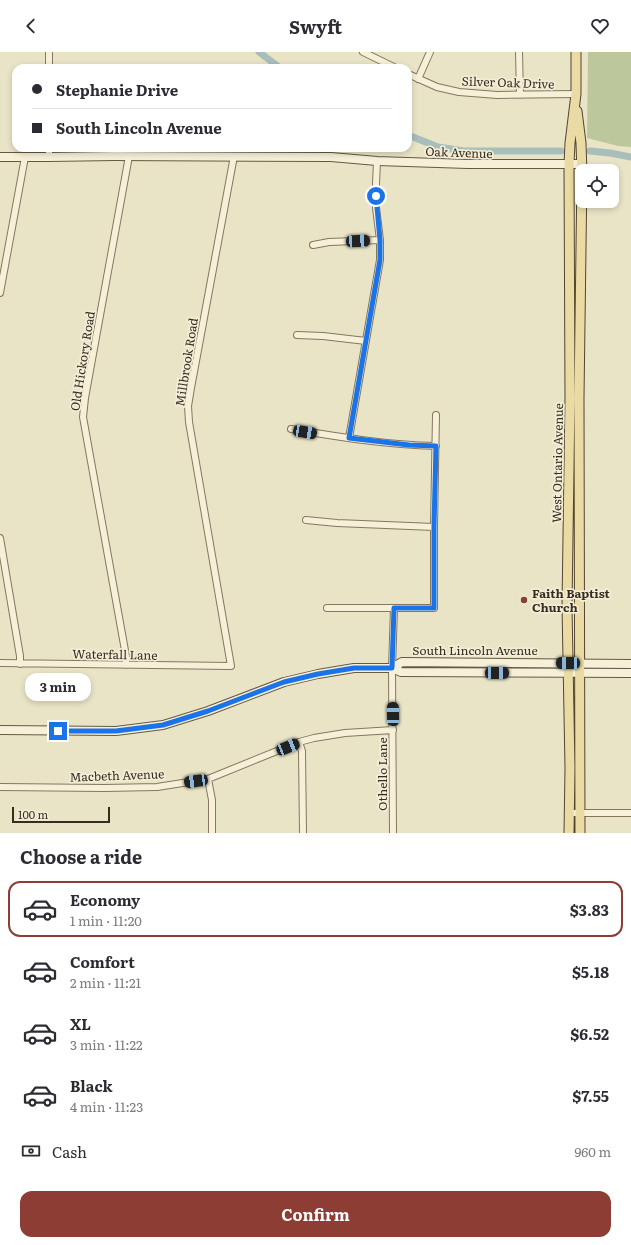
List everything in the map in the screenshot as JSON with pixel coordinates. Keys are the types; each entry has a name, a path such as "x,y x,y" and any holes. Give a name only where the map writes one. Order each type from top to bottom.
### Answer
{"main road":[{"name":"West Ontario Avenue","path":"576,52 576,94 582,164"},
{"name":"West Ontario Avenue","path":"569,833 570,768 567,606 570,398 570,143 576,94"},
{"name":"Oak Avenue","path":"0,157 331,157 377,161 468,164 575,164"},
{"name":"West Ontario Avenue","path":"580,833 579,398 581,208"},
{"name":"South Lincoln Avenue","path":"392,668 402,662 631,664"},
{"name":"South Lincoln Avenue","path":"0,730 116,731 163,725 208,711 284,682 354,668 392,668 401,672 631,673"}],"street":[{"path":"49,64 50,52"},
{"path":"363,52 388,64"},
{"path":"418,79 430,52"},
{"path":"519,52 520,95"},
{"name":"Silver Oak Drive","path":"412,76 436,87 459,92 491,95 576,94"},
{"path":"49,152 49,157"},
{"name":"Old Hickory Road","path":"126,664 126,656 83,417 85,398 129,156"},
{"name":"Millbrook Road","path":"231,666 188,422 188,406 234,156"},
{"path":"0,292 25,157"},
{"path":"349,438 380,260 380,240 376,208 377,161"},
{"path":"313,245 329,242 380,240"},
{"path":"297,335 323,336 366,341"},
{"path":"327,608 434,608 436,415"},
{"path":"291,429 349,438 409,445 436,446"},
{"path":"306,520 337,523 434,527"},
{"path":"0,538 11,595 20,664"},
{"name":"Othello Lane","path":"393,833 392,668 394,608"},
{"name":"Waterfall Lane","path":"0,663 231,666"},
{"name":"Macbeth Avenue","path":"0,787 149,787 208,779 299,742 314,738 345,733 393,730"},
{"path":"299,742 302,752 303,833"},
{"path":"208,779 212,800 212,833"},
{"path":"569,813 631,813"}],"green space":[{"path":"588,52 631,52 631,147 618,146 587,138"}],"waterway":[{"path":"259,52 275,64"},
{"path":"412,137 438,147 464,151 561,151"},
{"path":"590,151 631,157"}],"place":[{"name":"Faith Baptist Church","path":"524,600"}],"route":[{"path":"58,731 116,731 163,725 208,711 284,682 354,668 392,668 394,608 434,608 436,446 409,445 349,438 380,260 380,228 376,208 376,196"}]}
